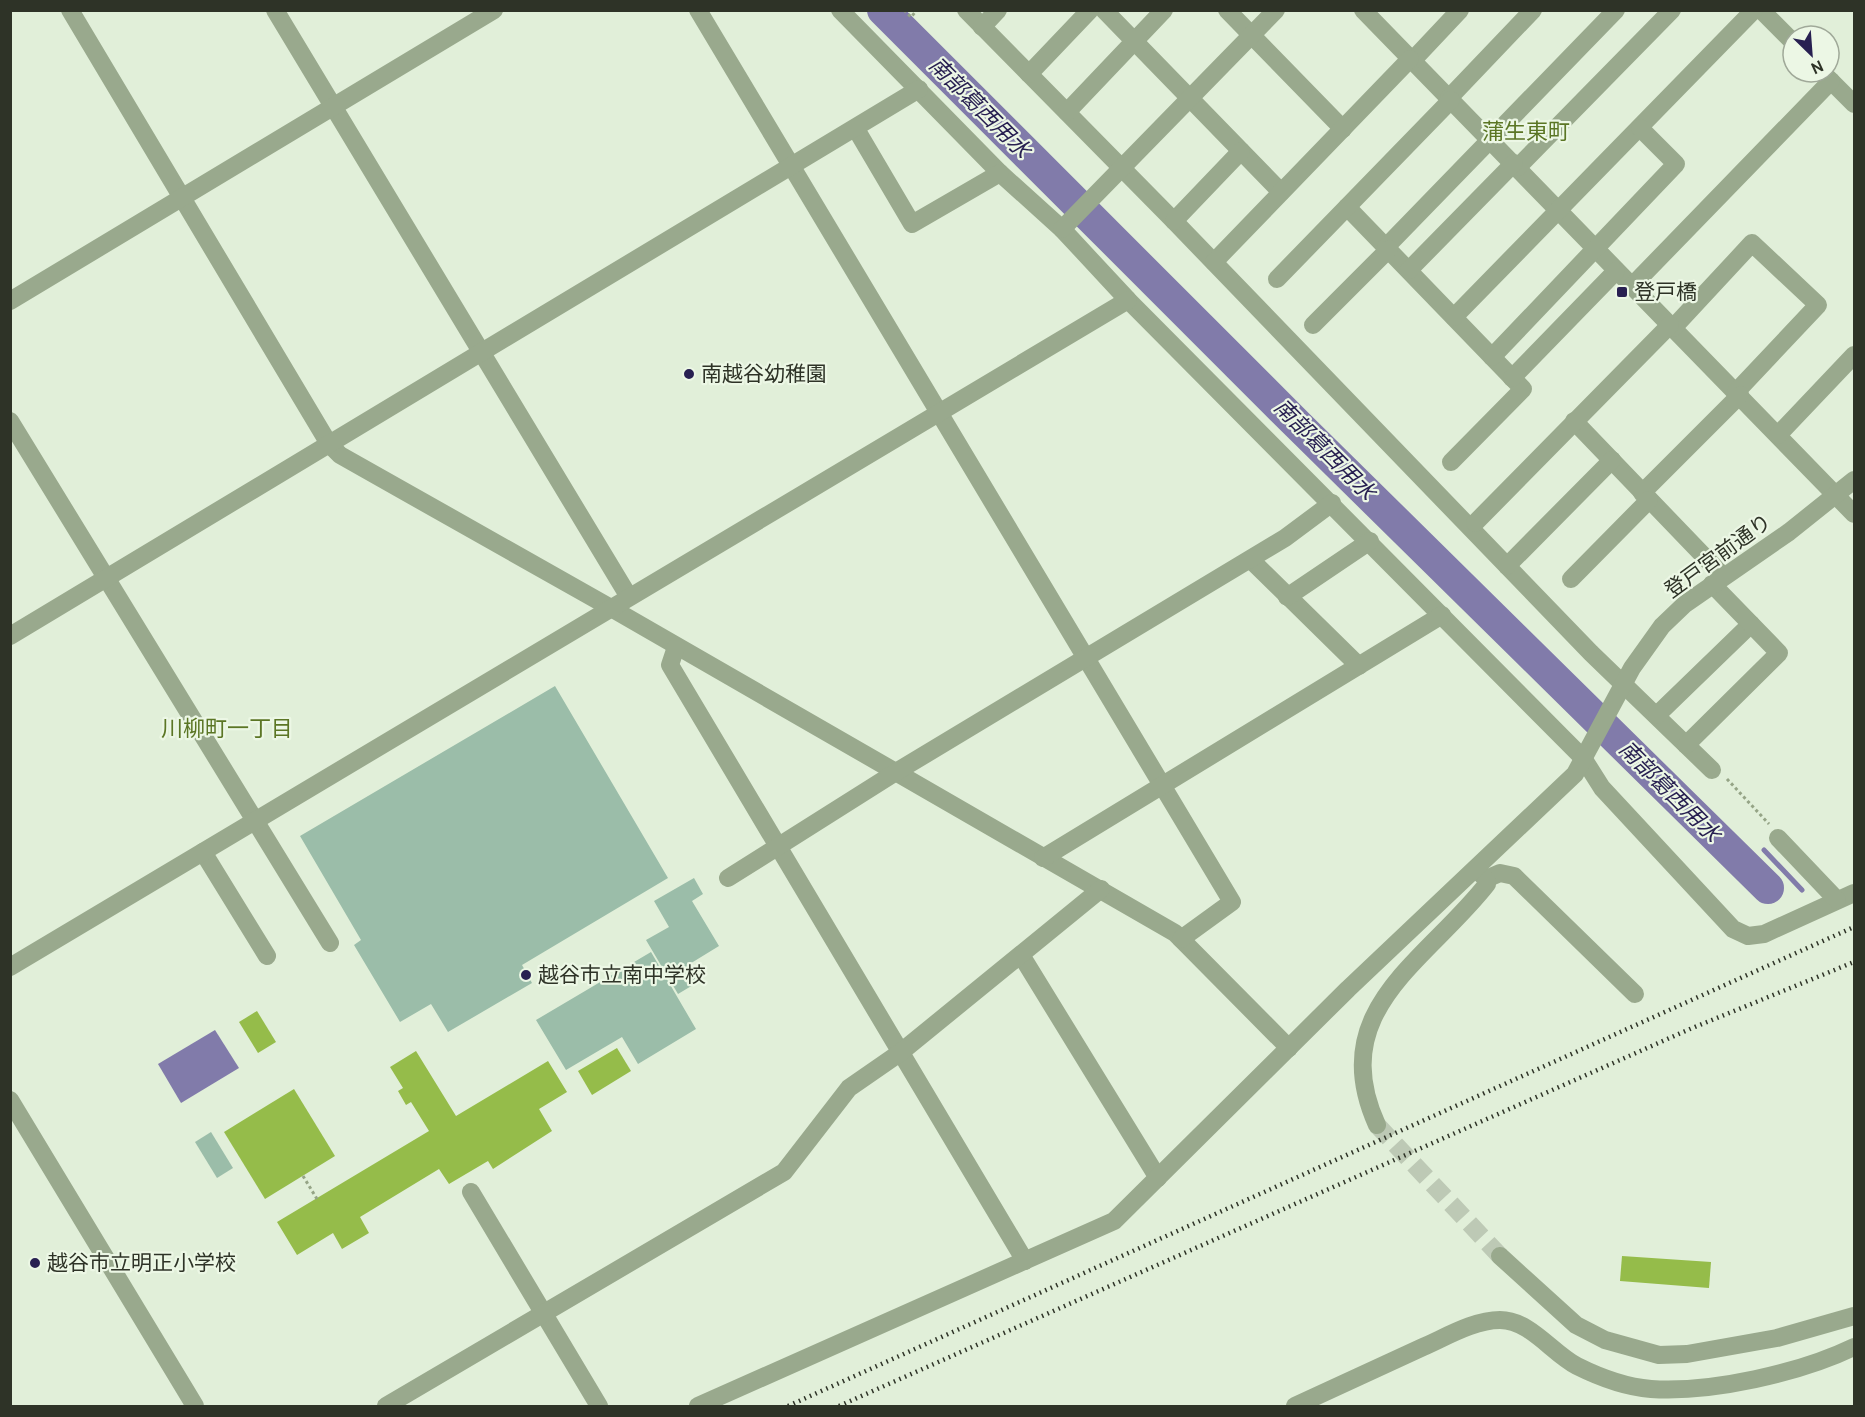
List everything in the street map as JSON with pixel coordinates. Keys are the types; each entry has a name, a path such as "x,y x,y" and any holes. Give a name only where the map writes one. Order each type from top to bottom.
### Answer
{"street":[{"path":"70,10 329,444 340,455 611,608 1043,858 1101,889 1181,939 1289,1048"},
{"path":"275,10 629,597"},
{"path":"10,301 494,10"},
{"path":"698,10 1232,902 1181,939"},
{"path":"840,10 1000,173 1065,226 1128,300 1442,615 1586,753 1602,788 1733,929 1748,936 1764,934 1854,892"},
{"path":"966,10 1214,262 1591,653 1625,683 1712,770"},
{"path":"982,27 998,10"},
{"path":"1029,74 1090,10"},
{"path":"1104,10 1281,192"},
{"path":"1067,112 1164,10"},
{"path":"1227,10 1343,129"},
{"path":"1065,226 1276,10"},
{"path":"1214,262 1460,10"},
{"path":"1277,279 1533,10"},
{"path":"1312,325 1616,10"},
{"path":"1409,270 1672,10"},
{"path":"1454,317 1640,128 1767,12 1781,28"},
{"path":"1371,13 1411,60 1560,210 1854,514"},
{"path":"1632,286 1819,84"},
{"path":"1834,84 1854,104"},
{"path":"10,636 479,351 856,129 919,89"},
{"path":"1492,357 1676,164 1640,128"},
{"path":"856,129 912,224 1000,173"},
{"path":"1174,221 1241,151"},
{"path":"1347,207 1523,389 1452,462"},
{"path":"1474,523 1752,243 1818,305 1571,579"},
{"path":"1512,378 1617,271"},
{"path":"10,967 1128,300"},
{"path":"1778,435 1854,355"},
{"path":"10,421 257,820 330,943"},
{"path":"1574,421 1646,497 1779,653 1686,745"},
{"path":"1507,566 1612,460"},
{"name":"登戸宮前通り","path":"1625,683 1632,668 1662,626 1718,580 1789,532 1837,496 1854,480"},
{"path":"728,878 778,844 896,772 1251,560 1332,503"},
{"path":"1287,597 1370,541"},
{"path":"1251,560 1359,666"},
{"path":"1043,858 1442,615"},
{"path":"1657,716 1752,624"},
{"path":"676,647 670,665 1025,1262"},
{"path":"698,1407 1114,1221 1451,890 1481,874 1575,774 1625,683"},
{"path":"1778,838 1834,902"},
{"path":"203,852 267,956"},
{"path":"1481,874 1500,873 1514,876 1635,994"},
{"path":"1377,1125 1364,1089 1364,1043 1371,1018 1387,992 1469,907 1487,884 1481,874"},
{"path":"386,1407 784,1172 849,1088 901,1052 1101,889"},
{"path":"1021,955 1158,1178"},
{"path":"10,1100 195,1407"},
{"path":"471,1192 599,1407"},
{"path":"1500,1256 1576,1325 1605,1340 1659,1354 1687,1354 1777,1338 1854,1316"},
{"path":"1295,1407 1456,1333 1500,1320 1514,1322 1529,1331 1575,1365 1595,1374 1649,1389 1691,1389 1763,1376 1813,1364 1854,1347"}],"path":[{"path":"904,10 911,17 917,10"},
{"path":"1712,770 1717,769 1778,834 1778,838"},
{"path":"303,1176 317,1198"}],"green space":[{"path":"555,686 668,878 522,965 532,983 448,1032 431,1004 400,1022 354,945 361,940 300,836"},
{"path":"694,878 703,894 692,901 719,946 688,965 698,982 678,994 646,940 669,927 654,901"},
{"path":"651,952 696,1029 638,1064 622,1037 566,1070 536,1020"},
{"path":"211,1132 233,1168 217,1178 195,1142"}],"shaded area":[{"path":"215,1030 239,1068 181,1103 158,1064"}],"building":[{"path":"257,1011 276,1042 258,1053 239,1022"},
{"path":"617,1048 631,1071 592,1095 578,1071"},
{"path":"416,1051 456,1116 548,1061 567,1092 539,1109 552,1131 493,1169 488,1161 449,1184 439,1169 360,1217 369,1233 342,1249 333,1233 297,1255 277,1222 429,1131 411,1102 406,1105 398,1091 403,1088 390,1067"},
{"path":"294,1089 335,1156 265,1199 224,1132"},
{"path":"1622,1256 1711,1262 1709,1288 1620,1281"}],"waterway":[{"name":"南部葛西用水","path":"883,10 1297,424 1768,888"},
{"path":"1764,850 1802,890"}],"tunnel":[{"path":"1377,1125 1500,1256"}],"railway":[{"path":"788,1406 1854,927"},
{"path":"839,1406 1690,1029 1854,962"}],"place":[{"name":"登戸橋","path":"1622,292"},
{"name":"南越谷幼稚園","path":"689,374"},
{"name":"越谷市立南中学校","path":"526,975"},
{"name":"越谷市立明正小学校","path":"35,1263"}],"district":[{"name":"蒲生東町","path":"1526,131"},
{"name":"川柳町一丁目","path":"227,728"}]}
